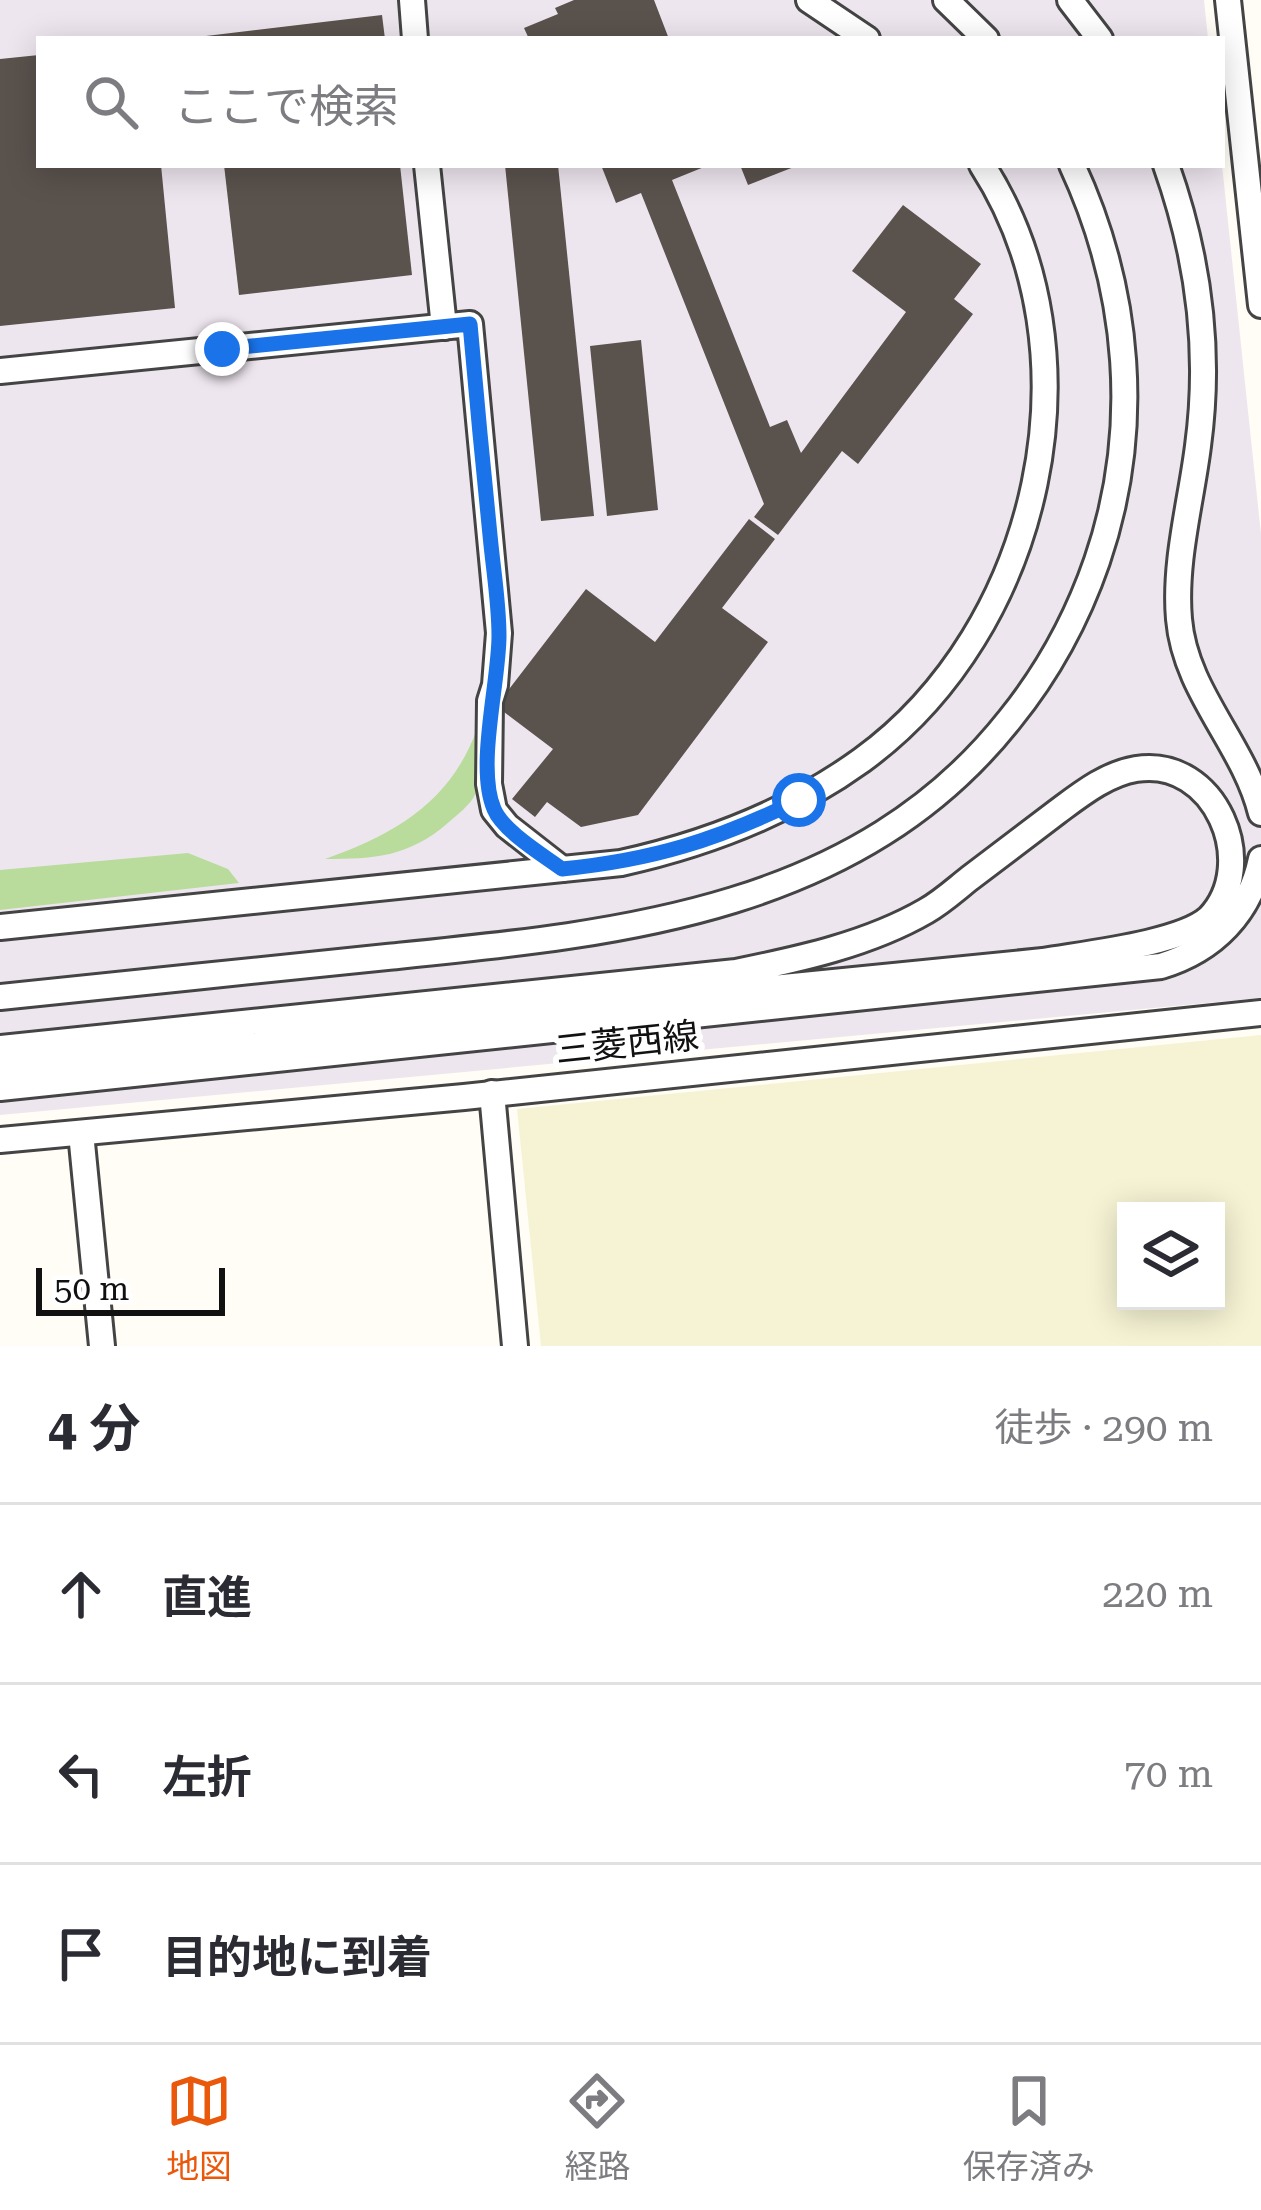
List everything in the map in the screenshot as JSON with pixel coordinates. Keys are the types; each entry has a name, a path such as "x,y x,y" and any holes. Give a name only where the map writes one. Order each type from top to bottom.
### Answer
{"street":[{"path":"412,0 416,36"},
{"path":"809,0 863,36"},
{"path":"946,0 983,36"},
{"path":"1070,0 1098,36"},
{"path":"1228,0 1253,152 1261,305"},
{"path":"427,168 444,327"},
{"path":"0,927 621,863 730,831 799,800 863,759 906,722 976,632 1023,529 1036,474 1046,392 1043,338 1030,271 1007,207 984,168"},
{"path":"0,997 501,946 608,930 712,907 799,878 855,851 919,809 977,758 1035,687 1080,606 1109,519 1124,428 1122,337 1104,246 1073,168"},
{"path":"1167,168 1192,256 1203,349 1202,412 1180,571 1179,621 1190,667 1253,786 1261,813"},
{"path":"0,371 470,324 499,633 490,701 489,784 494,810 507,826 562,869"},
{"path":"0,1048 736,972 805,958 927,911 1090,787 1135,769 1169,769 1203,787 1226,822 1235,855 1228,895 1206,921 1172,935 1113,949 1042,961 0,1065"},
{"path":"0,1088 1161,966 1198,951 1230,925 1252,891 1261,860"},
{"name":"三菱西線","path":"0,1140 1261,1013"},
{"path":"492,1093 514,1346"},
{"path":"81,1132 102,1346"}],"shaded area":[{"path":"0,0 1204,0 1208,36 36,36 36,168 1222,168 1261,534 1261,998 0,1115"},
{"path":"1261,1035 1261,1346 541,1346 517,1109"}],"green space":[{"path":"482,728 475,795 449,822 420,843 391,854 325,859 374,839 417,812 452,777 477,729"},
{"path":"188,853 228,869 239,883 0,910 0,870"}],"building":[{"path":"574,0 654,0 668,36 528,36 524,28 558,14 555,8"},
{"path":"382,15 385,36 206,36"},
{"path":"36,55 36,168 161,168 175,308 0,326 0,59"},
{"path":"224,168 400,168 412,275 239,295"},
{"path":"505,168 558,168 594,516 541,521"},
{"path":"602,168 702,168 672,180 770,427 787,420 801,453 906,312 852,271 903,205 981,264 954,299 973,314 858,464 842,451 778,535 754,517 764,504 641,193 616,203"},
{"path":"741,168 791,168 748,185"},
{"path":"641,340 658,510 607,516 590,346"},
{"path":"749,519 775,539 722,608 768,642 638,815 581,827 547,802 535,817 512,799 553,749 496,706 586,589 655,642"}],"route":[{"path":"222,349 470,324 499,633 490,701 489,784 494,810 529,844 562,869 621,863 694,844 799,800"}]}
